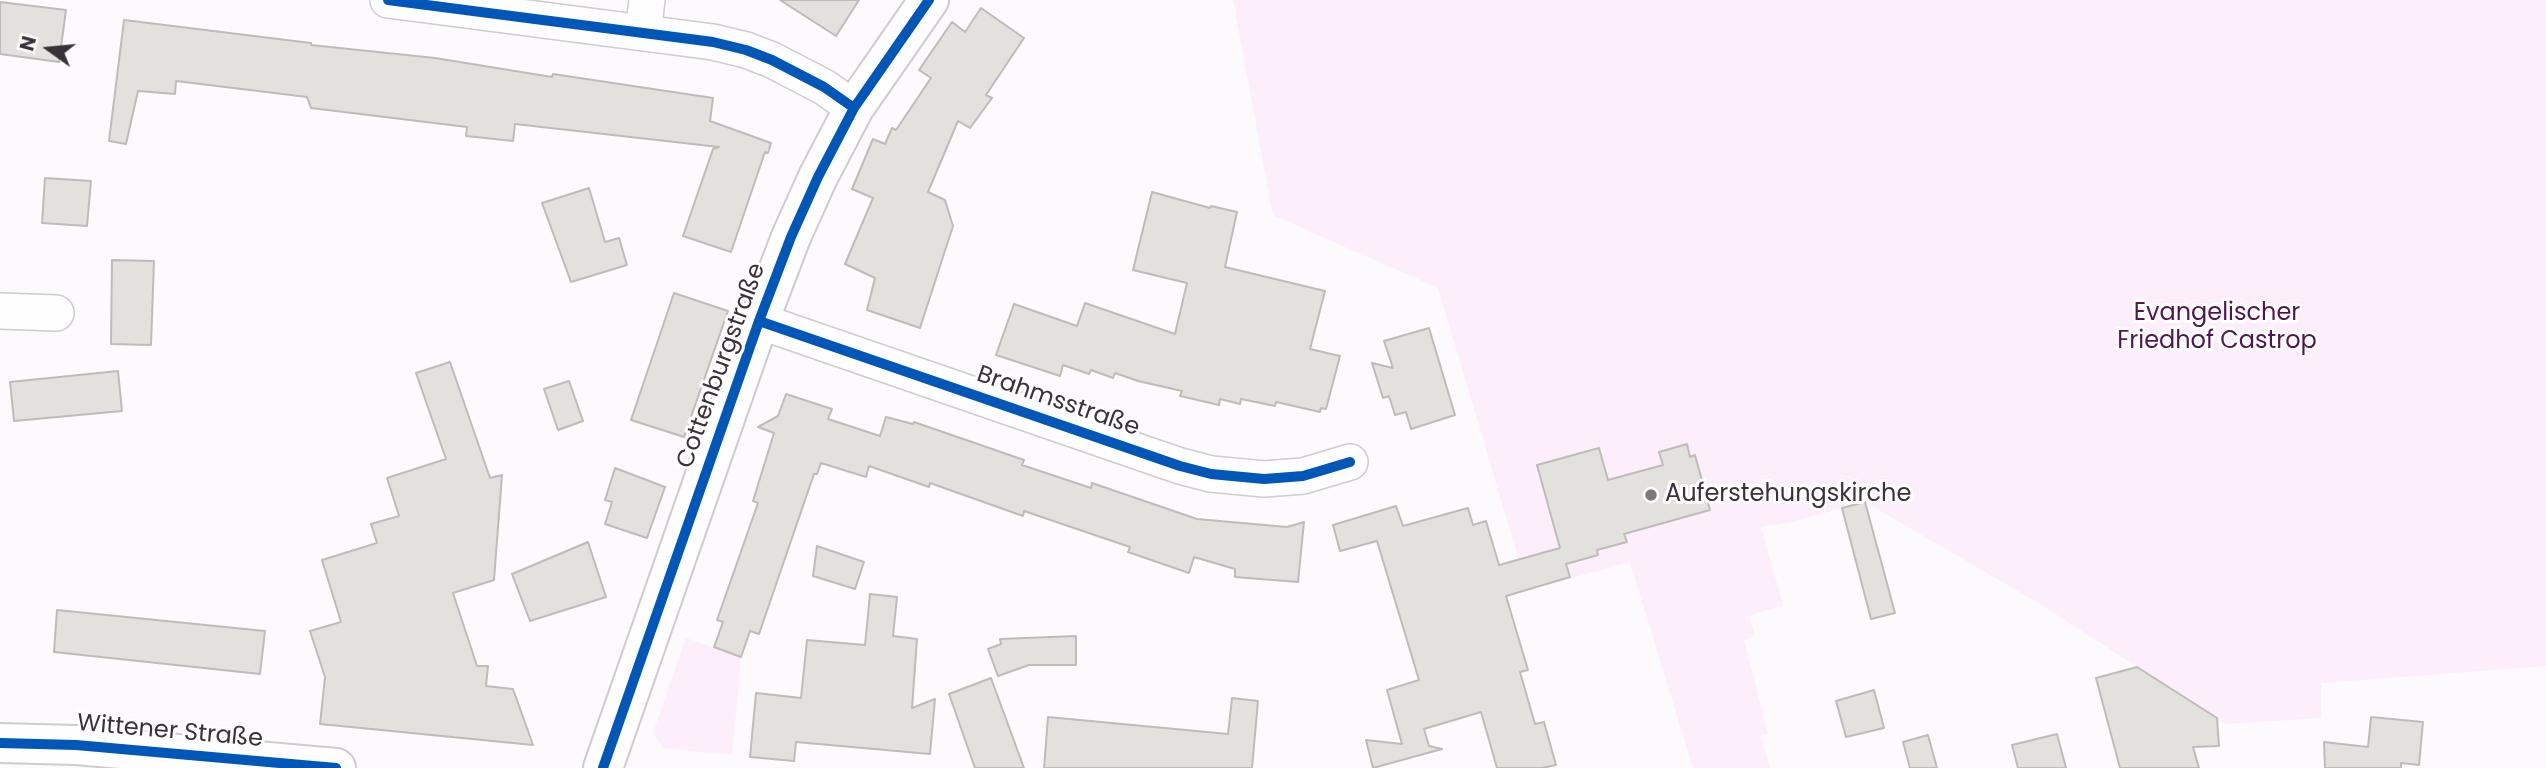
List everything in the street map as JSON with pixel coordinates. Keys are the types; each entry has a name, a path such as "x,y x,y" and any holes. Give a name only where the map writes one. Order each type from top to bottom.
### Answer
{"street":[{"path":"388,0 645,16 712,42 746,50 824,87 854,108"},
{"name":"Cottenburgstraße","path":"603,768 760,320 802,213 854,108 929,0"},
{"path":"0,312 56,313"},
{"name":"Brahmsstraße","path":"760,320 1168,462 1211,474 1264,480 1303,477 1350,462"},
{"name":"Wittener Straße","path":"0,743 76,745 335,768"}],"green space":[{"name":"Evangelischer Friedhof Castrop","path":"1233,0 2546,0 2546,666 2321,683 2321,718 2225,724 2037,602 1865,502 1787,523 1761,527 1783,605 1749,616 1755,636 1744,640 1768,734 1760,736 1770,768 1693,768 1630,562 1528,590 1438,288 1273,215"},
{"path":"686,638 741,657 732,755 663,748 653,733"}],"building":[{"path":"780,0 859,0 836,36"},
{"path":"0,2 66,10 59,62 0,54"},
{"path":"981,8 1024,38 986,95 992,98 970,128 958,121 928,192 945,200 953,226 920,328 867,310 875,278 845,264 873,198 852,189 873,139 885,144 892,128 896,130 931,78 919,70 952,22 965,32"},
{"path":"124,20 311,45 435,58 552,77 553,74 713,98 710,121 771,143 768,153 765,152 731,252 683,236 713,149 719,147 515,124 513,141 466,136 467,127 311,108 307,97 176,81 175,94 138,91 126,144 109,141"},
{"path":"45,178 91,181 87,226 42,223"},
{"path":"589,188 605,242 619,238 627,265 571,282 542,203"},
{"path":"1152,192 1210,208 1211,206 1237,212 1225,267 1325,291 1310,349 1340,356 1326,409 1321,408 1320,412 1276,402 1275,406 1241,399 1240,404 1220,399 1219,405 1180,396 1182,391 1115,373 1113,378 1091,370 1089,374 1063,365 1060,376 996,355 1014,304 1077,326 1085,303 1175,334 1187,283 1133,270"},
{"path":"112,260 154,261 151,345 111,344"},
{"path":"674,293 728,311 684,437 631,420"},
{"path":"1429,328 1455,415 1411,429 1406,412 1395,415 1389,396 1383,398 1372,363 1393,368 1384,341"},
{"path":"450,362 490,478 502,475 494,580 453,593 477,666 488,666 486,686 513,689 533,745 320,724 325,677 310,631 341,622 322,560 377,543 371,524 399,516 387,478 446,459 416,373"},
{"path":"118,371 122,411 14,421 10,382"},
{"path":"569,381 583,421 558,430 544,389"},
{"path":"786,394 832,409 828,419 880,436 886,417 913,424 914,422 1024,460 1022,465 1091,488 1092,483 1197,519 1287,527 1304,522 1298,582 1235,577 1235,569 1194,557 1189,573 1128,552 1130,547 1024,511 1023,516 930,483 929,487 869,466 866,477 821,463 817,474 814,474 759,634 750,631 741,657 714,647 723,622 717,620 758,503 753,501 774,433 758,427 778,416"},
{"path":"1687,444 1690,457 1695,455 1710,510 1624,534 1627,542 1597,550 1598,555 1566,564 1570,577 1506,596 1528,670 1520,672 1535,724 1544,722 1556,765 1542,768 1497,768 1481,712 1424,729 1429,746 1442,749 1373,768 1366,740 1402,744 1387,690 1419,680 1377,541 1340,551 1333,525 1396,506 1403,526 1468,508 1473,525 1486,521 1499,565 1560,548 1537,465 1599,448 1608,480 1663,465 1659,452"},
{"path":"615,468 665,487 647,538 605,524 612,502 605,500"},
{"path":"1865,502 1895,613 1871,619 1842,508"},
{"path":"588,542 606,597 530,621 512,574"},
{"path":"817,546 864,562 855,589 813,576"},
{"path":"870,594 897,597 893,636 917,639 912,708 935,699 930,754 796,742 794,761 750,757 756,693 801,698 807,640 865,645"},
{"path":"57,610 265,631 260,674 54,652"},
{"path":"1076,636 1076,665 1029,665 998,676 988,649 1001,644 1000,639"},
{"path":"2137,667 2217,718 2219,746 2193,747 2199,768 2120,768 2096,678"},
{"path":"991,678 1024,768 975,768 949,694"},
{"path":"1874,690 1884,728 1846,737 1836,701"},
{"path":"1232,698 1258,701 1252,768 1044,768 1048,717 1228,734"},
{"path":"2371,717 2423,722 2419,765 2401,763 2401,768 2325,768 2324,742 2368,747"},
{"path":"2057,734 2066,768 2018,768 2012,745"},
{"path":"1928,735 1937,768 1910,768 1903,742"}],"cycle path":[{"path":"388,0 713,42 772,60 824,87 854,108"},
{"path":"603,768 759,321 791,237 854,108 929,0"},
{"path":"759,321 1180,466 1211,474 1264,479 1303,476 1350,462"},
{"path":"0,743 76,745 336,768"}],"place":[{"name":"Auferstehungskirche","path":"1651,495"}]}
